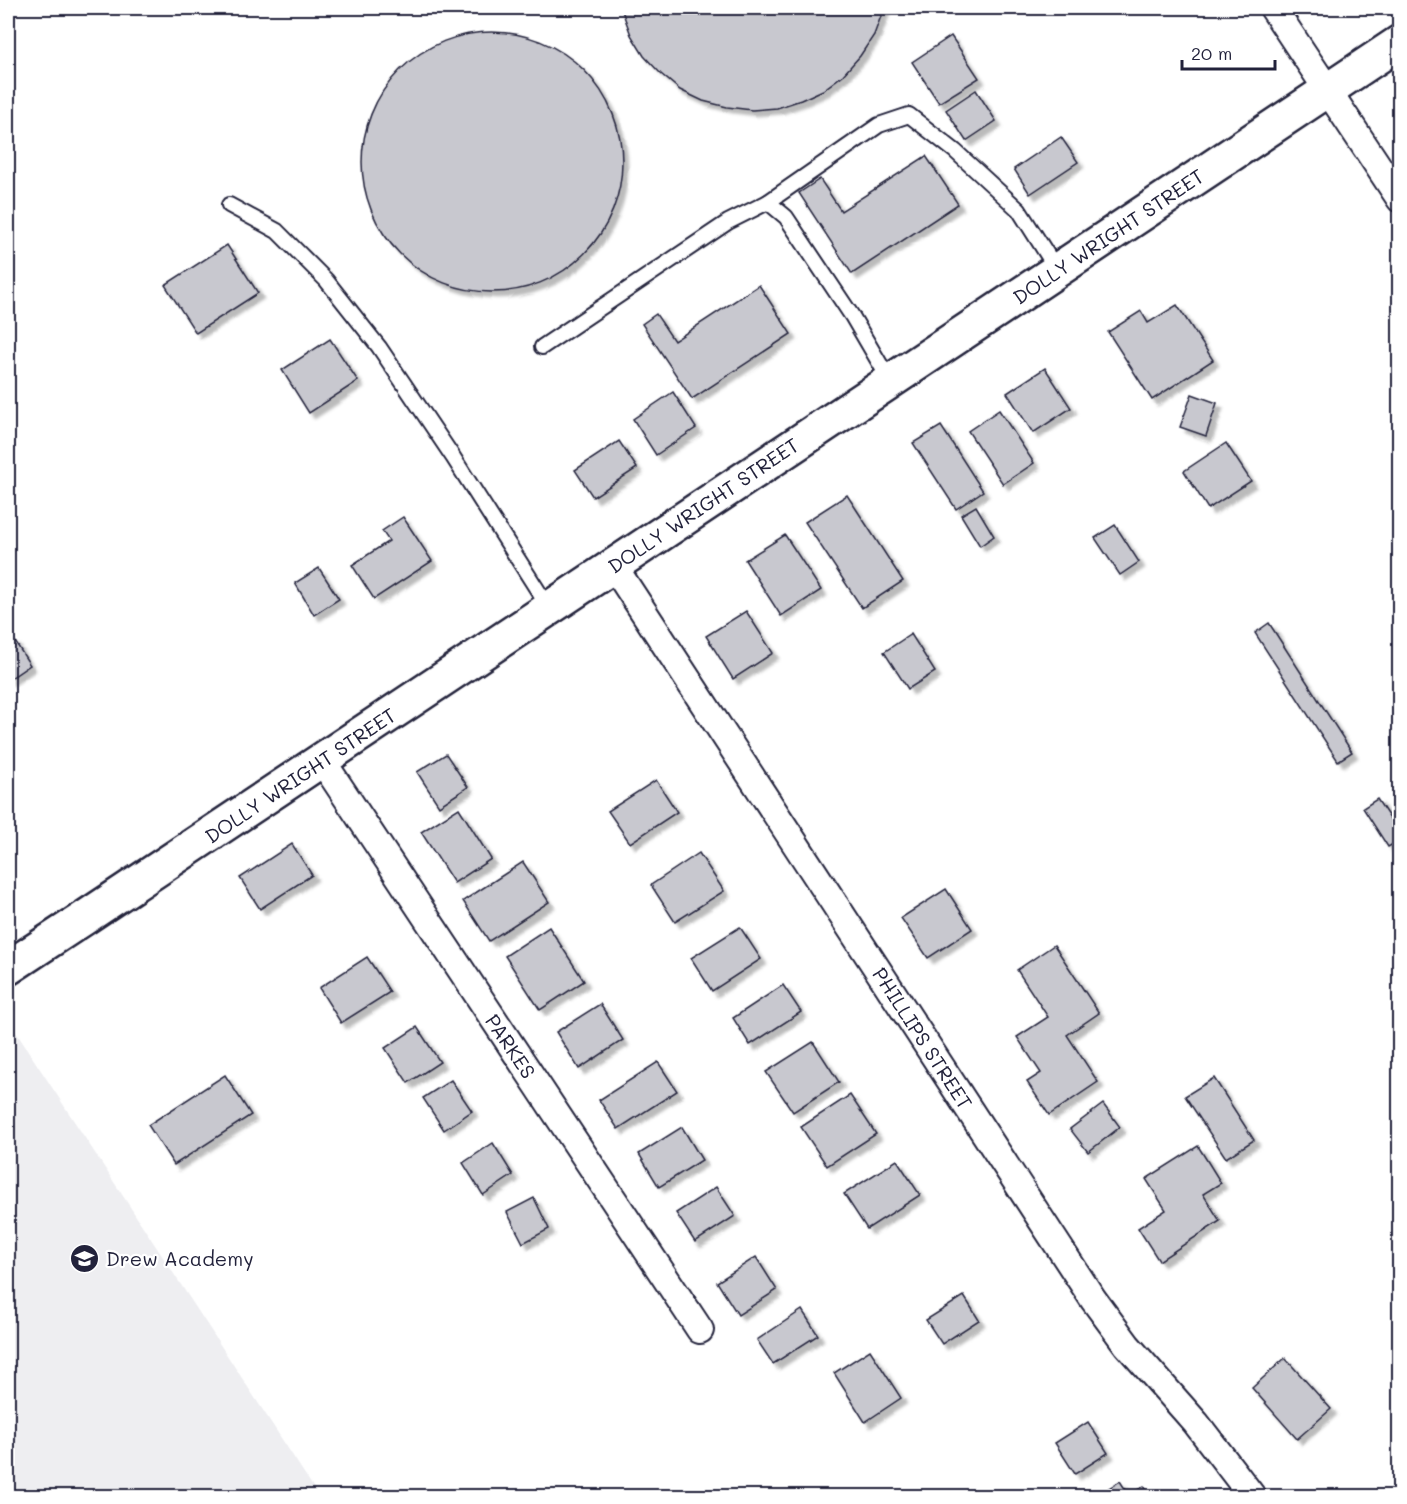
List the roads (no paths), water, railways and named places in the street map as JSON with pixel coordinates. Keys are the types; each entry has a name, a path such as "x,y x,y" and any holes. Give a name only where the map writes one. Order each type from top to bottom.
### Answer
{"street":[{"path":"1273,8 1400,199"},
{"name":"DOLLY WRIGHT STREET","path":"8,968 323,762 613,565 1400,42"},
{"name":"PHILLIPS STREET","path":"613,565 1093,1299 1134,1353 1196,1423 1252,1497"},
{"name":"PARKES","path":"323,762 700,1330"}],"lane":[{"path":"542,346 728,222 768,202 879,125 909,115 955,151 1019,210 1057,270"},
{"path":"768,202 786,217 852,316 890,381"},
{"path":"229,205 277,231 332,288 379,347 453,457 549,608"}],"place":[{"name":"Drew Academy","path":"85,1258"}]}
